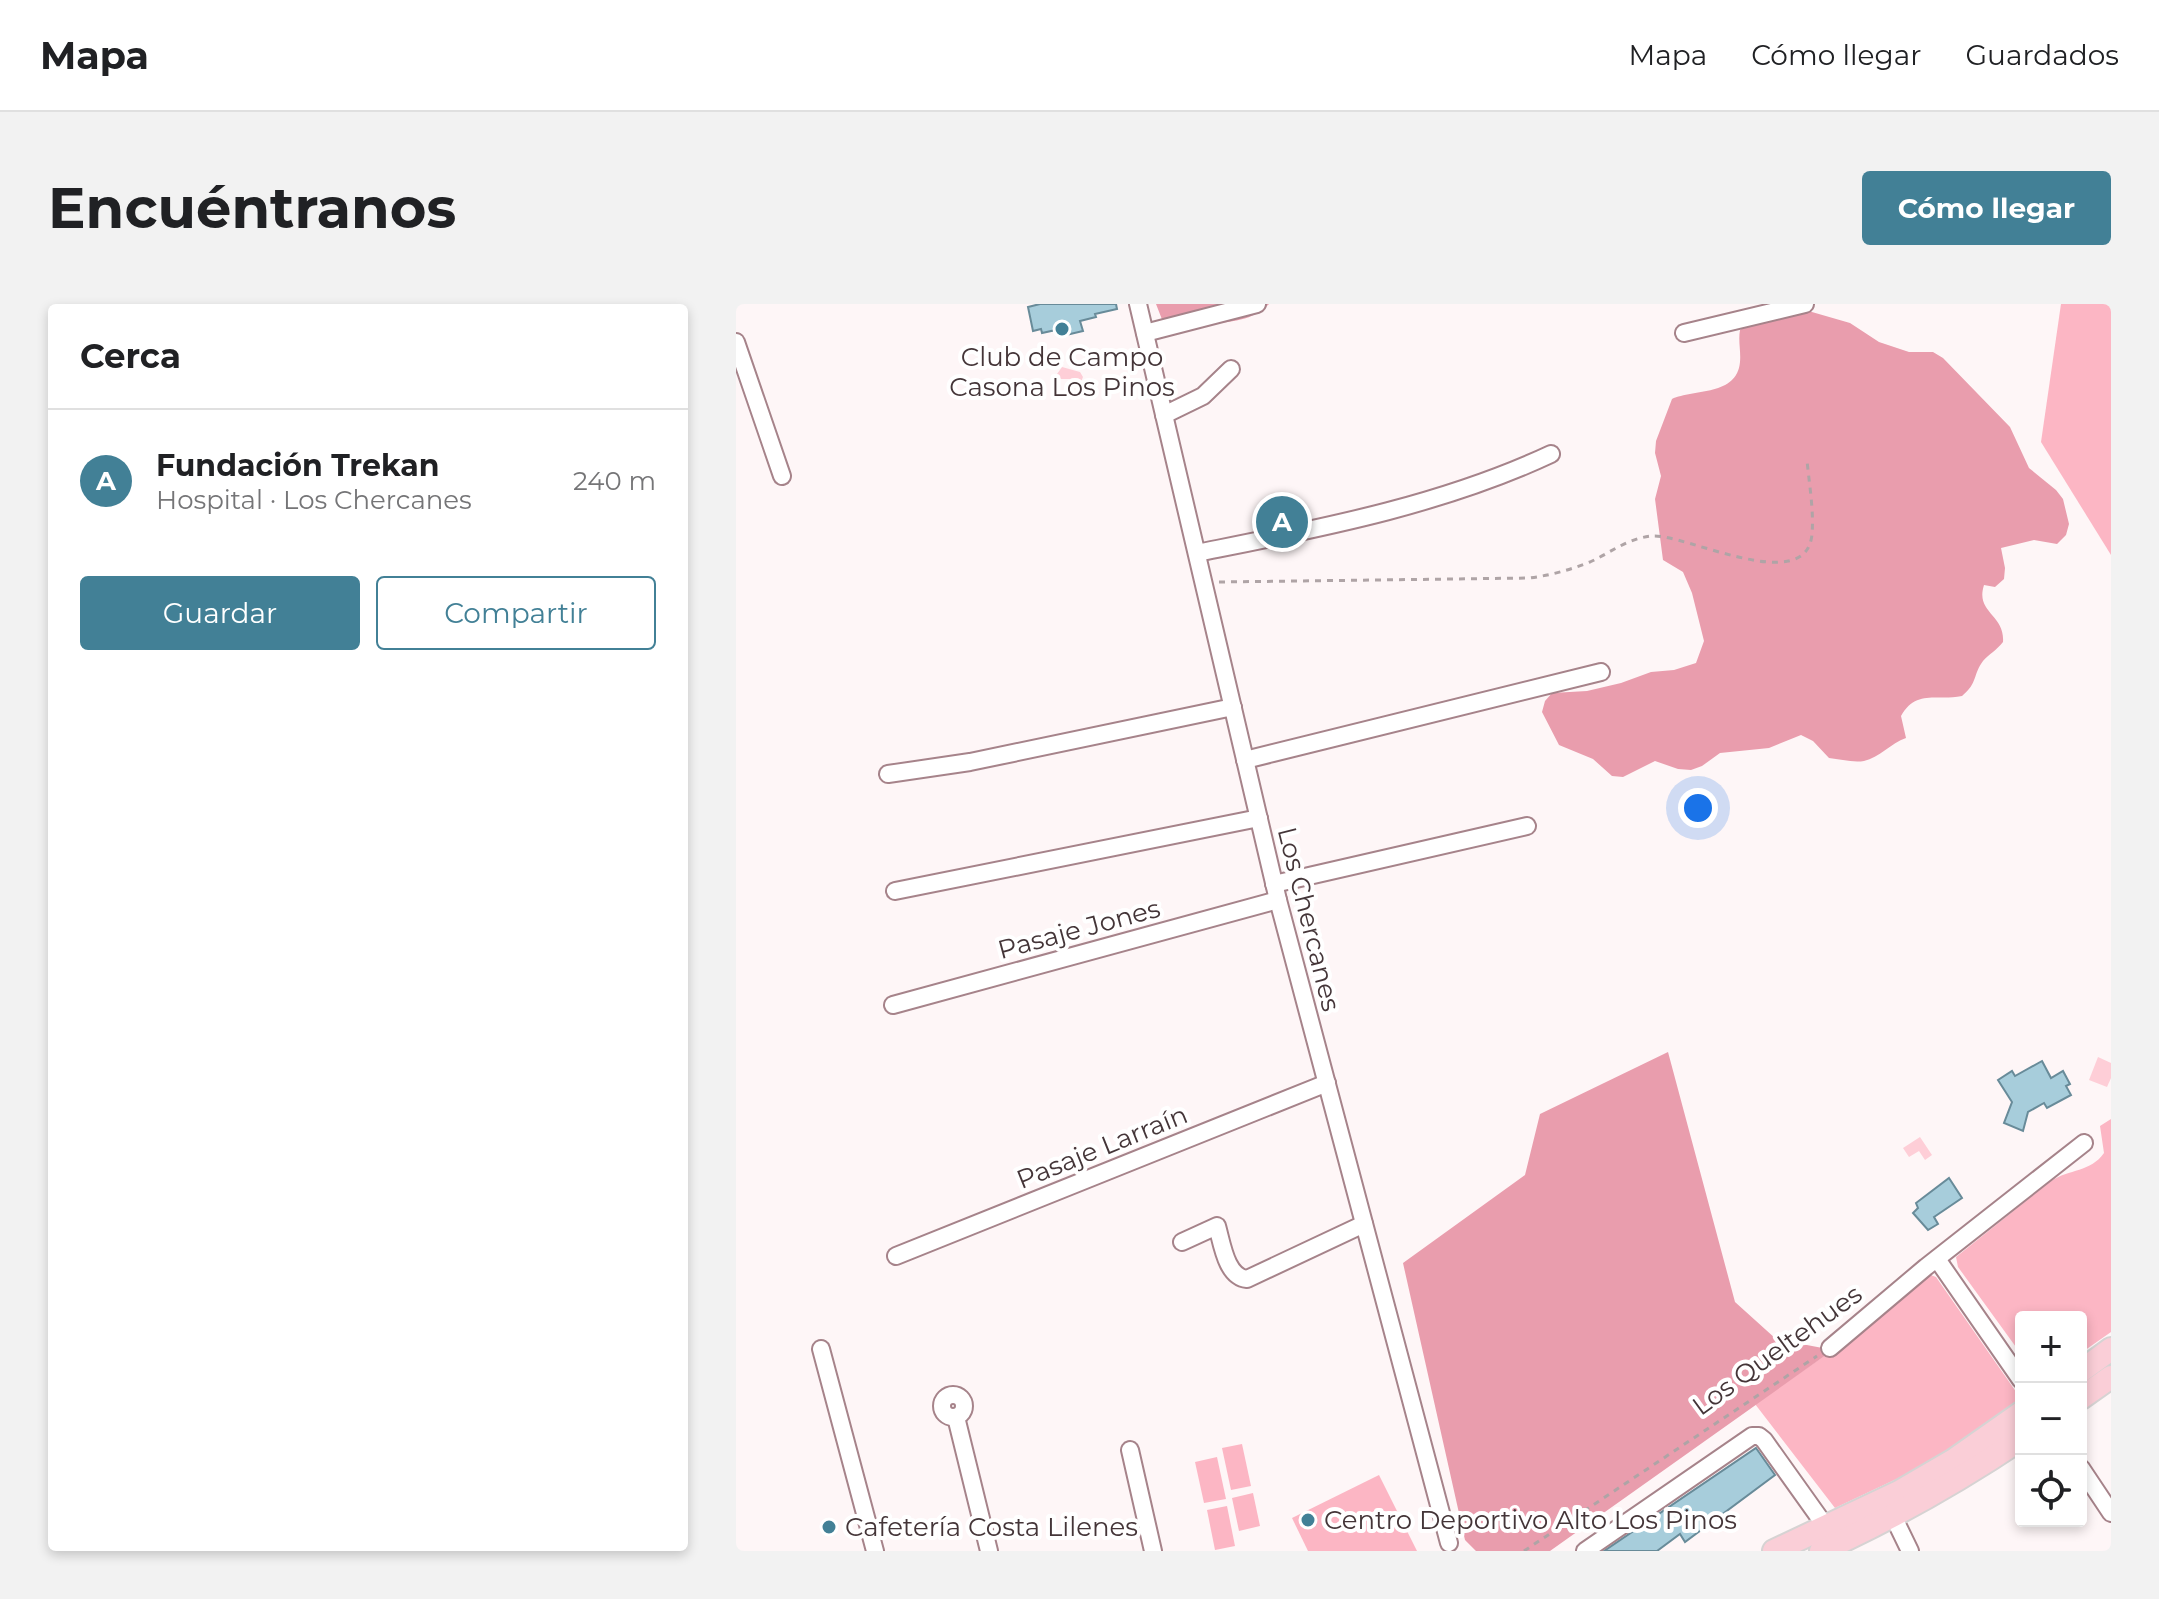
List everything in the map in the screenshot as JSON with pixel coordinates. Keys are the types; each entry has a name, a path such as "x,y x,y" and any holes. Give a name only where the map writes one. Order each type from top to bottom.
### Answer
{"main road":[{"path":"2087,1367 2111,1349"},
{"path":"2087,1394 2111,1377"},
{"path":"1774,1551 1891,1496 1954,1460 2015,1417"},
{"path":"1821,1551 1966,1476 2015,1443"}],"street":[{"name":"Los Chercanes","path":"1138,304 1276,892 1450,1548"},
{"path":"1145,333 1257,304"},
{"path":"1684,333 1805,304"},
{"path":"736,342 782,476"},
{"path":"1164,415 1203,396 1231,369"},
{"path":"1197,553 1400,506 1478,484 1551,454"},
{"path":"1245,760 1601,672"},
{"path":"888,774 970,762 1233,707"},
{"path":"895,891 1259,818"},
{"name":"Pasaje Jones","path":"893,1005 1276,892 1527,826"},
{"name":"Pasaje Larraín","path":"896,1256 1327,1083"},
{"name":"Los Queltehues","path":"1830,1348 2084,1143"},
{"path":"1182,1242 1217,1226 1233,1273 1243,1279 1364,1224"},
{"path":"1937,1259 2015,1371"},
{"path":"821,1349 875,1551"},
{"path":"956,1417 989,1551"},
{"path":"1585,1551 1752,1436 1764,1440 1826,1527"},
{"path":"1130,1450 1153,1551"},
{"path":"2087,1477 2111,1513"},
{"path":"1893,1516 1910,1551"}],"path":[{"path":"1204,582 1530,578 1570,569 1633,540 1653,536 1674,537 1731,556 1788,561 1807,548 1812,534 1807,460"},
{"name":"Los Queltehues","path":"1524,1551 1830,1348"}],"shaded area":[{"path":"1156,304 1269,304 1247,318 1205,323 1163,322"},
{"path":"2061,304 2111,304 2111,555 2041,442"},
{"path":"1805,310 1850,323 1879,342 1909,352 1933,352 1943,358 2010,427 2029,468 2063,499 2069,524 2066,535 2057,544 2034,540 2001,548 2004,579 1995,587 1984,585 1982,594 1983,602 2000,625 2003,642 1983,661 1971,687 1962,696 1913,702 1901,716 1906,738 1875,757 1860,761 1829,758 1813,741 1801,735 1769,748 1720,753 1691,770 1655,761 1623,777 1612,776 1593,759 1559,745 1542,712 1545,701 1552,693 1587,691 1651,672 1674,670 1696,663 1704,641 1692,593 1683,572 1663,560 1655,499 1661,476 1655,453 1656,441 1672,399 1713,390 1731,381 1740,362 1740,330 1759,317"},
{"path":"1062,367 1080,372 1083,377 1081,382 1076,384 1069,379 1061,379 1057,374"},
{"path":"1668,1052 1735,1302 1776,1339 1833,1350 1550,1551 1476,1551 1465,1540 1403,1263 1525,1175 1540,1114"},
{"path":"2098,1057 2111,1063 2111,1078 2107,1087 2089,1080"},
{"path":"2111,1119 2111,1332 2087,1349 2087,1311 2015,1311 2015,1346 1958,1267 1956,1257 2051,1181 2099,1159 2104,1153 2100,1126"},
{"path":"1920,1137 1932,1155 1925,1160 1919,1151 1909,1157 1903,1148"},
{"path":"1928,1274 1936,1277 2015,1390 2015,1403 1922,1467 1835,1508 1755,1404 1833,1350"},
{"path":"1242,1444 1251,1486 1231,1490 1222,1448"},
{"path":"1217,1457 1226,1499 1204,1503 1195,1462"},
{"path":"1379,1475 1417,1551 1308,1551 1292,1518"},
{"path":"1253,1493 1260,1526 1239,1531 1232,1498"},
{"path":"1227,1506 1235,1546 1215,1550 1207,1510"}],"building":[{"path":"1040,304 1116,304 1117,309 1080,321 1083,331 1066,335 1065,328 1042,333 1041,329 1033,331 1028,307"},
{"path":"2042,1061 2051,1078 2063,1071 2070,1084 2066,1086 2071,1095 2047,1108 2044,1103 2028,1112 2023,1131 2004,1123 2012,1102 1998,1080 2012,1071 2015,1076"},
{"path":"1949,1178 1962,1198 1934,1217 1938,1224 1928,1230 1913,1213 1918,1208 1916,1203"},
{"path":"1756,1448 1775,1475 1685,1542 1680,1534 1657,1551 1604,1551"}],"place":[{"name":"Club de Campo Casona Los Pinos","path":"1062,329"},
{"name":"Fundación Trekan","path":"1282,522"},
{"name":"Centro Deportivo Alto Los Pinos","path":"1308,1520"},
{"name":"Cafetería Costa Lilenes","path":"829,1527"}]}
